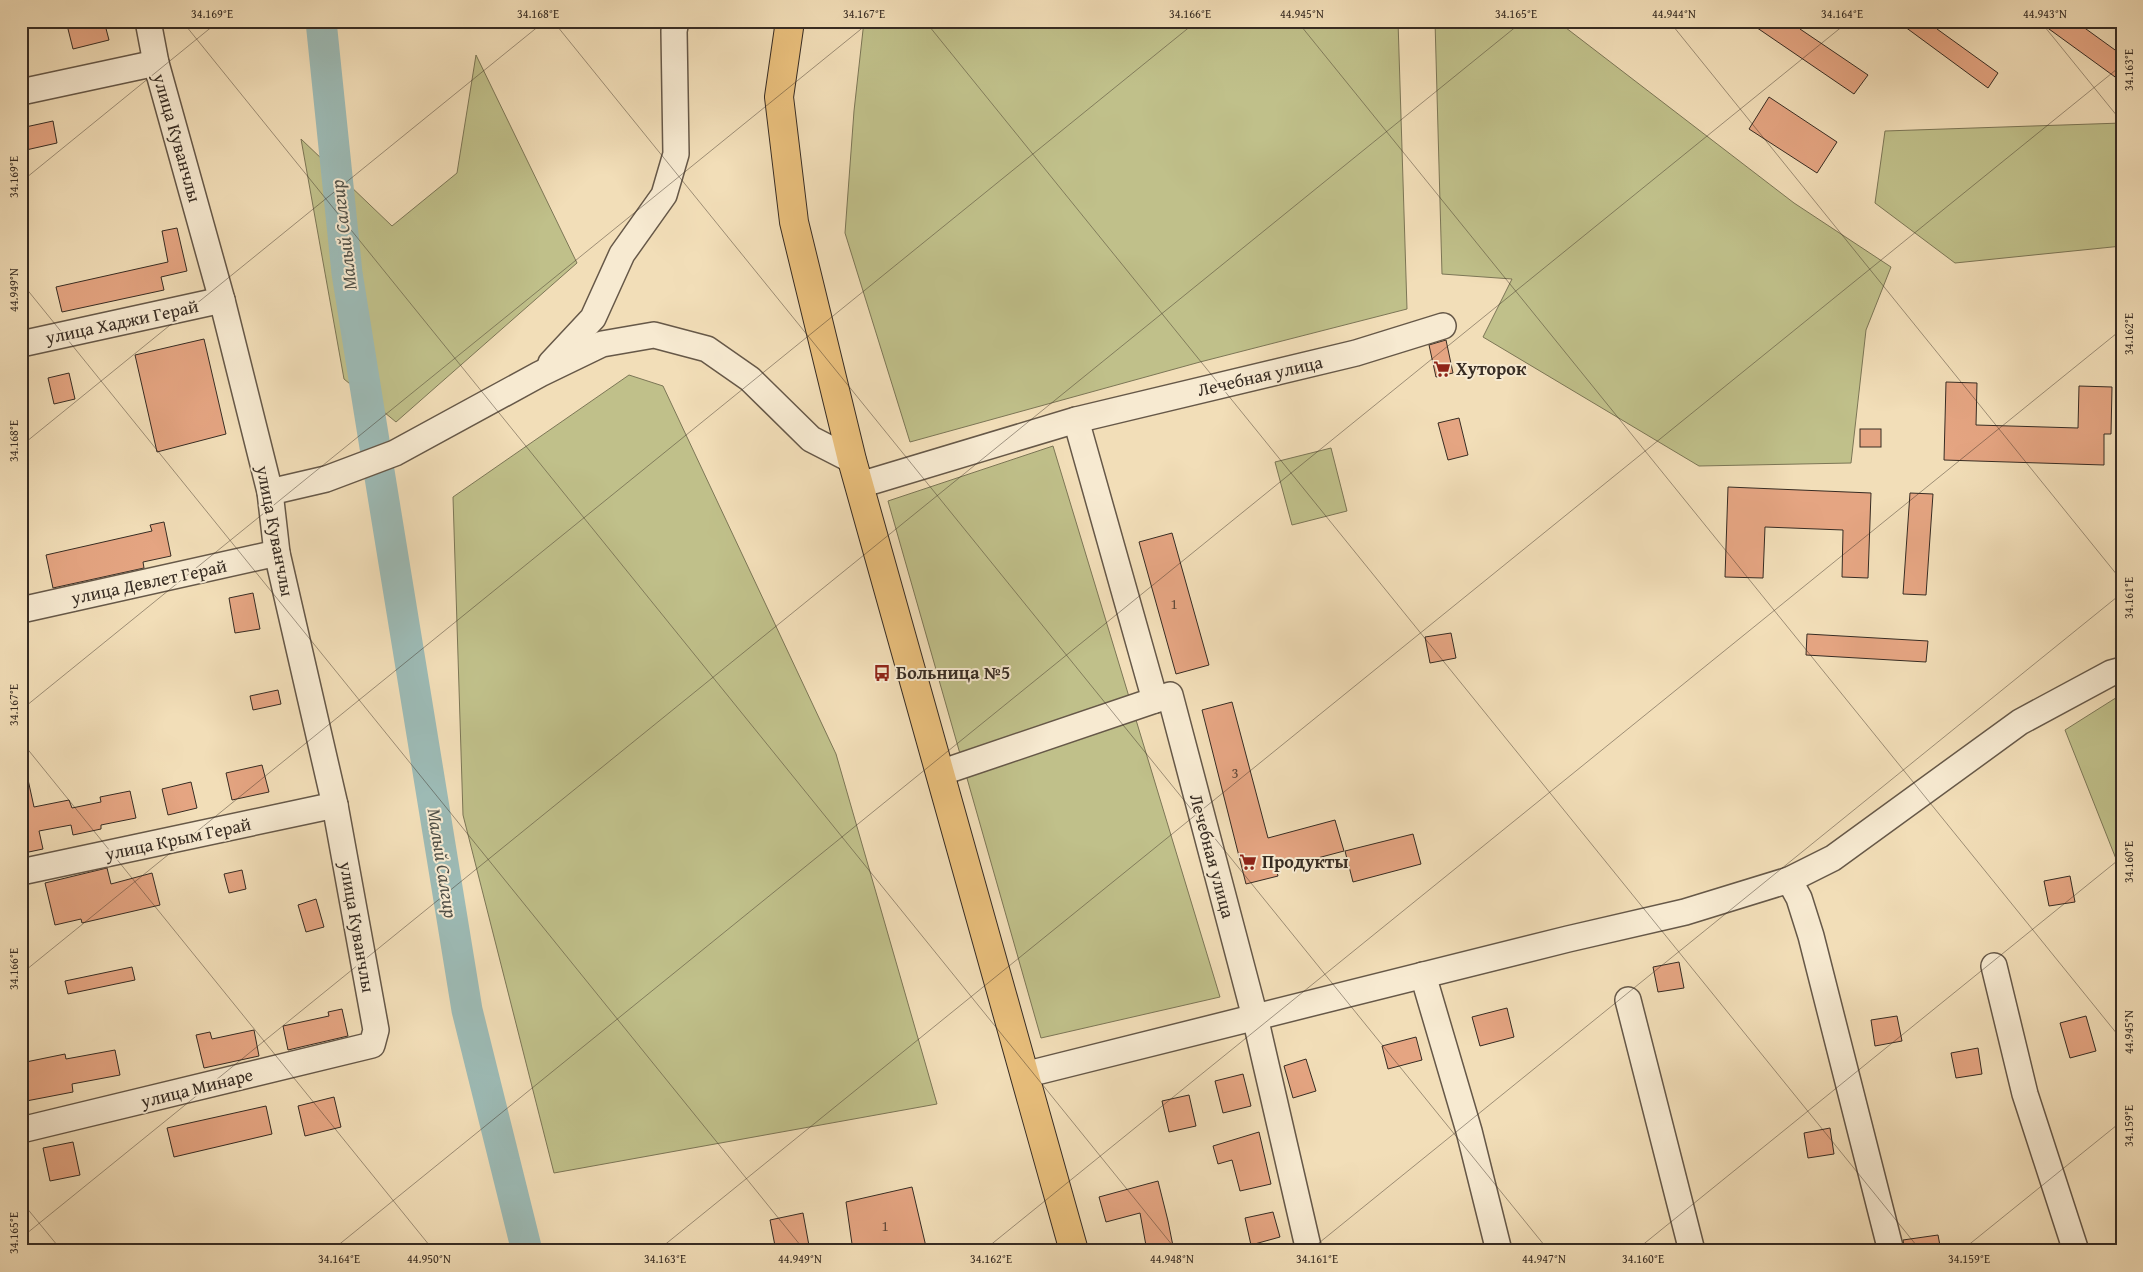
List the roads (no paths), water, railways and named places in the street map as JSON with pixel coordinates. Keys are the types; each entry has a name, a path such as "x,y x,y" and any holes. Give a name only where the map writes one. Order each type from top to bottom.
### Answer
{"main road":[{"path":"790,21 779,97 794,222 856,472 1074,1251"}],"street":[{"name":"улица Куванчлы","path":"148,21 156,63 222,300 270,492 277,554 335,805 376,1030 372,1045"},
{"path":"540,374 593,318 622,254 664,195 676,154 674,31 676,21"},
{"path":"21,92 156,63"},
{"name":"улица Хаджи Герай","path":"21,344 222,300"},
{"name":"Лечебная улица","path":"856,472 1356,354 1443,326"},
{"path":"270,492 326,479 395,453 540,374 602,344 654,335 707,349 750,378 811,439 856,472"},
{"name":"Лечебная улица","path":"1076,420 1163,698 1255,1016 1309,1251"},
{"name":"улица Девлет Герай","path":"21,610 277,554"},
{"path":"1024,1075 1255,1016 1685,912 1789,880 1833,858 2020,722 2111,673 2122,670"},
{"path":"940,773 1163,698"},
{"name":"улица Крым Герай","path":"21,872 335,805"},
{"path":"1789,880 1799,898 1812,936 1891,1251"},
{"path":"1994,966 2025,1094 2076,1251"},
{"path":"1423,975 1469,1131 1499,1251"},
{"path":"1628,1000 1692,1251"},
{"name":"улица Минаре","path":"21,1130 372,1045"}],"waterway":[{"name":"Малый Салгир","path":"321,21 347,273 375,447"},
{"name":"Малый Салгир","path":"379,471 467,1010 527,1251"}],"place":[{"name":"Хуторок","path":"1442,369"},
{"name":"Больница №5","path":"882,673"},
{"name":"Продукты","path":"1248,862"}]}
